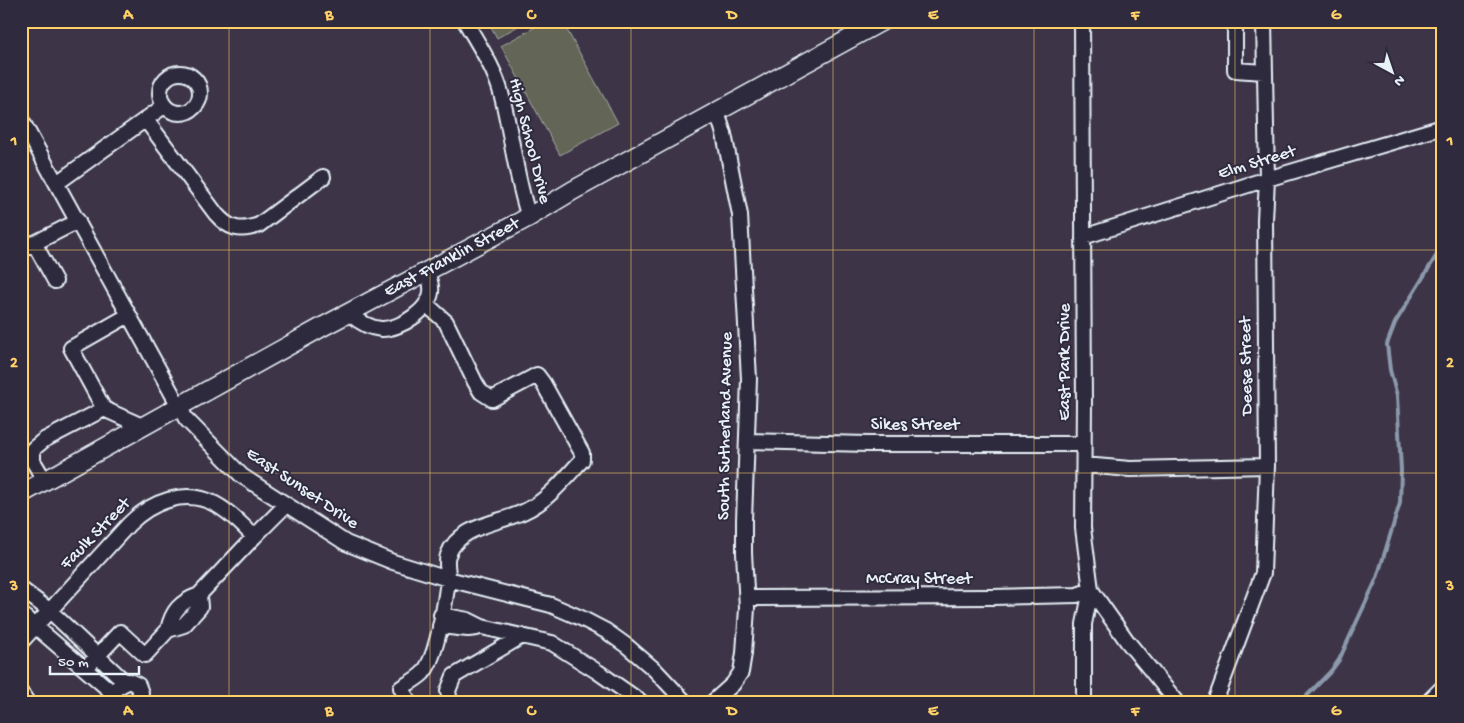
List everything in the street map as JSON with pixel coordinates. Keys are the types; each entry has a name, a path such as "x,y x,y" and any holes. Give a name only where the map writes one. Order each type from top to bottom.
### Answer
{"main road":[{"name":"East Franklin Street","path":"21,494 180,408 349,313 529,217 572,191 882,21"}],"street":[{"name":"High School Drive","path":"465,21 484,52 500,92 520,190 529,217"},
{"name":"East Park Drive","path":"1082,21 1083,528 1092,590 1084,624 1084,702"},
{"path":"1235,21 1234,70 1264,72"},
{"name":"Deese Street","path":"1215,702 1263,573 1267,466 1265,220 1267,179 1264,21"},
{"path":"57,183 164,106"},
{"name":"South Sutherland Avenue","path":"713,702 733,684 741,672 744,653 746,598 744,520 749,380 740,216 724,134 717,112"},
{"name":"East Sunset Drive","path":"21,119 186,419 242,476 346,543 393,562 448,579 551,605 606,631 655,670 685,702"},
{"path":"146,120 216,214 229,226 238,229 248,229 259,225 323,177"},
{"name":"Elm Street","path":"1083,237 1267,179 1443,127"},
{"path":"21,250 78,221"},
{"path":"34,243 55,281"},
{"path":"349,313 359,322 380,329 392,328 412,318 426,304 432,288 426,272"},
{"path":"409,702 401,688 424,672 434,654 448,579 447,556 454,544 465,534 526,511 534,506 557,487 582,460 582,453 537,375 492,399 481,392 446,322 426,304"},
{"path":"129,315 70,348 104,409 144,427"},
{"path":"45,481 33,461 33,449 44,440 104,409"},
{"name":"Sikes Street","path":"747,441 868,444 1084,444"},
{"path":"1084,465 1130,469 1267,466"},
{"name":"Faulk Street","path":"21,642 136,517 160,502 185,497 213,503 231,514 254,536"},
{"path":"85,669 120,632 145,655 168,630 171,616 187,599 199,595 286,505"},
{"path":"21,589 50,610 125,682"},
{"path":"1092,590 1127,641 1177,702"},
{"name":"McCray Street","path":"746,598 993,597 1077,595 1092,590"},
{"path":"21,614 85,669 114,698 120,684 129,681 134,682 141,690 140,697 136,702"},
{"path":"441,620 468,620 482,627 552,643 641,702"},
{"path":"450,702 448,691 454,676 522,636"},
{"path":"1428,702 1443,687"},
{"path":"21,693 26,702"}],"green space":[{"path":"488,21 527,21 497,38"},
{"path":"546,21 562,21 618,123 560,155 501,46"}],"waterway":[{"path":"1437,21 1443,57"},
{"path":"1301,702 1339,660 1377,578 1400,503 1401,470 1397,396 1390,370 1387,344 1395,323 1443,245"}]}
